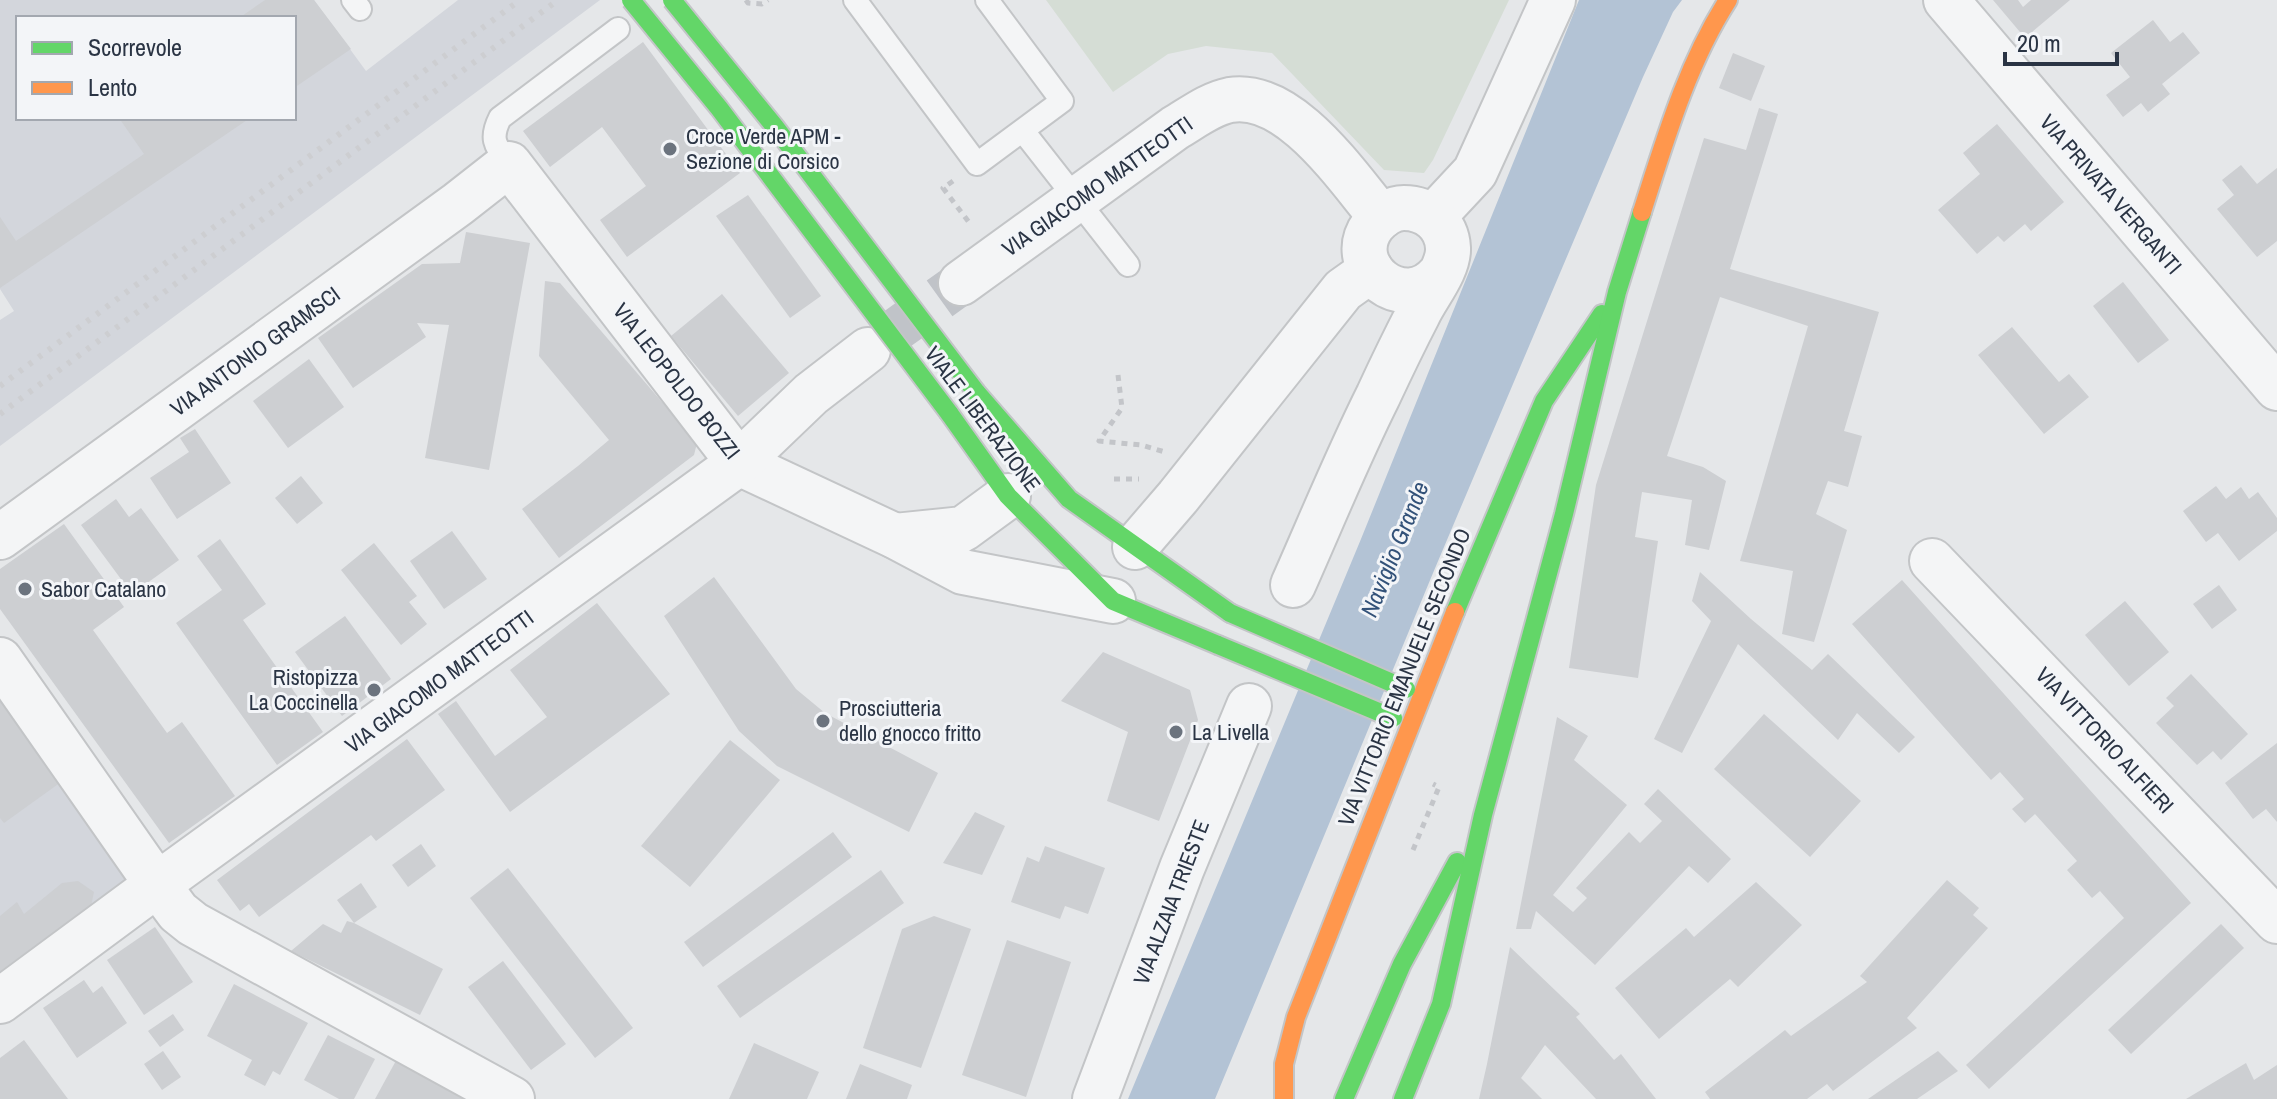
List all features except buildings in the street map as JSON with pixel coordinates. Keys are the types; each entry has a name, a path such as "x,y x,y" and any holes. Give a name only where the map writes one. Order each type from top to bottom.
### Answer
{"main road":[{"name":"VIALE LIBERAZIONE","path":"631,0 719,108 1008,496 1113,601 1402,722"},
{"name":"VIALE LIBERAZIONE","path":"672,0 775,127 976,392 1069,499 1230,613 1414,692"},
{"name":"VIA VITTORIO EMANUELE SECONDO","path":"1410,1096 1441,1004 1483,815 1564,514 1617,292 1663,147 1692,69 1712,25 1728,0"},
{"name":"VIA VITTORIO EMANUELE SECONDO","path":"1284,1099 1284,1064 1296,1017 1414,692 1544,401 1617,292"},
{"name":"VIA VITTORIO EMANUELE SECONDO","path":"1344,1099 1402,964 1483,815"}],"street":[{"path":"1433,217 1475,172 1553,0"},
{"name":"VIA PRIVATA VERGANTI","path":"1946,0 2277,388"},
{"name":"VIA GIACOMO MATTEOTTI","path":"961,283 1184,122 1229,100 1248,100 1275,107 1302,127 1381,217"},
{"name":"VIA LEOPOLDO BOZZI","path":"509,164 739,463 895,536 963,572 1113,601"},
{"name":"VIA ANTONIO GRAMSCI","path":"0,537 509,164"},
{"path":"1293,585 1376,400 1439,275 1447,259 1444,232 1425,212 1407,208 1388,212 1374,224 1366,242 1367,261 1383,284 1407,291 1425,287 1439,275"},
{"path":"1135,547 1343,290 1371,270"},
{"name":"VIA GIACOMO MATTEOTTI","path":"0,1001 739,463 811,394 868,350"},
{"path":"895,536 963,529 1008,496"},
{"name":"VIA VITTORIO ALFIERI","path":"1932,561 2277,921"},
{"path":"0,660 178,912 193,924 512,1099"},
{"name":"VIA ALZAIA TRIESTE","path":"1095,1099 1182,868 1249,706"}],"lane":[{"path":"855,0 977,164 1062,101 987,0"},
{"path":"509,164 494,138 500,118 618,29"},
{"path":"1023,131 1128,265"}],"path":[{"path":"747,0 748,3 762,4 767,0"},
{"path":"977,164 943,188 996,257"},
{"path":"1118,375 1122,408 1099,441 1141,445 1173,454"},
{"path":"1413,850 1439,787 1433,784"}],"shaded area":[{"path":"0,0 314,0 366,71 458,0 600,0 0,446 0,320 14,311 0,289"},
{"path":"1046,0 1509,0 1424,173 1384,170 1272,53 1206,46 1168,54 1113,92"},
{"path":"0,682 137,881 0,981"}],"water":[{"name":"Naviglio Grande","path":"1579,0 1682,0 1673,12 1643,77 1215,1099 1128,1099 1361,539"}],"tunnel":[{"path":"886,337 961,283"}],"railway":[{"path":"0,386 520,0"},
{"path":"0,414 558,0"}],"traffic: fast":[{"path":"631,0 719,108 949,413"},
{"path":"672,0 775,127 976,392"},
{"path":"1403,1099 1441,1004 1483,815 1564,514 1617,292 1642,212"},
{"path":"1455,612 1544,401 1602,314"},
{"path":"976,392 1069,499 1230,613"},
{"path":"949,413 1008,496 1113,601 1218,645"},
{"path":"1230,613 1406,689"},
{"path":"1218,645 1393,718"},
{"path":"1344,1099 1402,964 1457,862"}],"traffic: slow":[{"path":"1642,212 1689,76 1728,0"},
{"path":"1284,1099 1284,1064 1296,1017 1455,612"}],"place":[{"name":"Croce Verde APM - Sezione di Corsico","path":"670,149"},
{"name":"Sabor Catalano","path":"25,589"},
{"name":"Ristopizza La Coccinella","path":"374,690"},
{"name":"Prosciutteria dello gnocco fritto","path":"823,721"},
{"name":"La Livella","path":"1176,732"}]}
